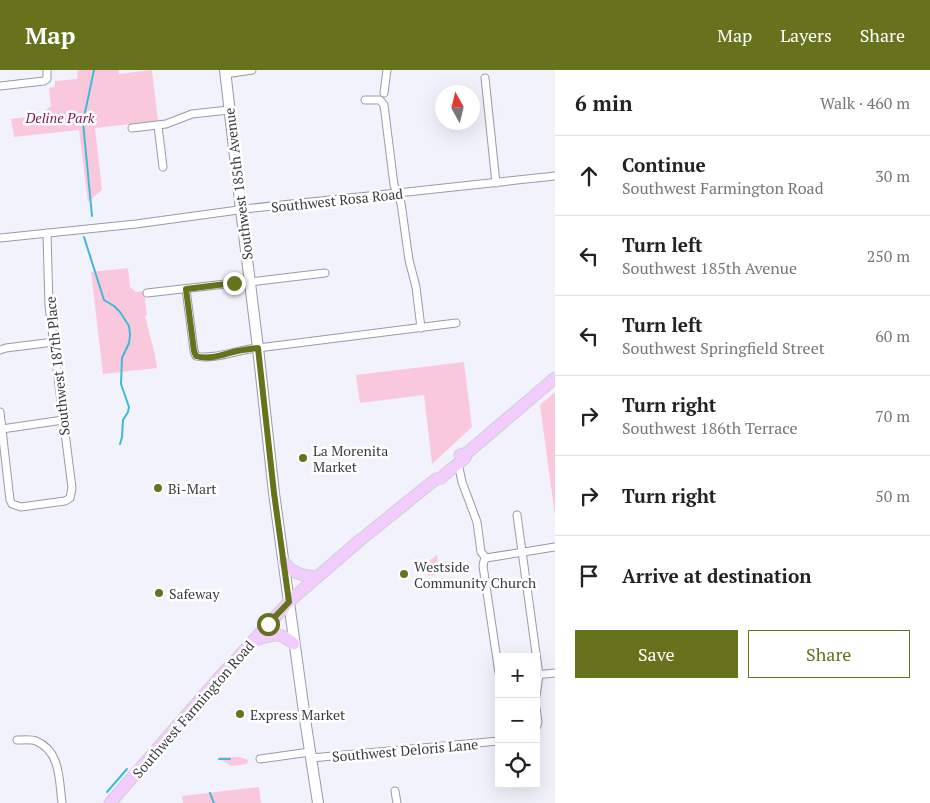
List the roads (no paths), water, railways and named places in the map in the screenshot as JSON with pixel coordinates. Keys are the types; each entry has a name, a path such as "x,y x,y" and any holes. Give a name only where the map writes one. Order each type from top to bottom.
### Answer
{"main road":[{"name":"Southwest 185th Avenue","path":"225,72 274,493 318,803"},
{"name":"Southwest Farmington Road","path":"110,803 218,679 289,602 402,506 440,477 438,473 461,454 463,457 555,378"},
{"path":"284,562 290,570 304,576 317,577"},
{"path":"254,640 277,634 287,638 294,644"}],"street":[{"path":"0,86 44,81 47,70"},
{"path":"225,72 252,70"},
{"path":"384,93 386,70"},
{"path":"485,78 496,183"},
{"path":"365,100 380,100 384,105 394,185 401,203 409,260 416,287 421,328"},
{"path":"132,128 158,126 192,114 229,110"},
{"path":"158,126 163,167"},
{"name":"Southwest Rosa Road","path":"0,238 555,176"},
{"name":"Southwest 187th Place","path":"2,429 12,504 22,507 65,501 70,498 72,488 50,306 47,233"},
{"path":"250,282 325,273"},
{"path":"147,293 234,283"},
{"path":"186,289 194,351 196,356 201,358 258,348 456,324"},
{"path":"0,350 54,342"},
{"path":"0,412 2,429 63,420"},
{"path":"463,457 459,468 462,482 477,522 481,552 486,558"},
{"path":"440,477 453,476 462,482"},
{"path":"517,515 535,653"},
{"path":"486,558 555,547"},
{"path":"486,558 483,566 496,653"},
{"path":"540,675 555,673"},
{"path":"17,740 36,741 43,744 51,752 56,764 62,803"},
{"name":"Southwest Deloris Lane","path":"260,759 495,741"},
{"path":"396,791 397,803"}],"waterway":[{"path":"92,216 83,122 94,70"},
{"path":"84,237 104,300 120,312 129,326 129,343 122,358 121,384 129,407 123,420 120,444"},
{"path":"219,759 230,759"},
{"path":"107,792 127,769"},
{"path":"210,793 214,803"}],"place":[{"name":"La Morenita Market","path":"303,458"},
{"name":"Bi-Mart","path":"158,488"},
{"name":"Westside Community Church","path":"404,574"},
{"name":"Safeway","path":"159,593"},
{"name":"Express Market","path":"240,714"}],"park label":[{"name":"Deline Park","path":"60,117"}]}
